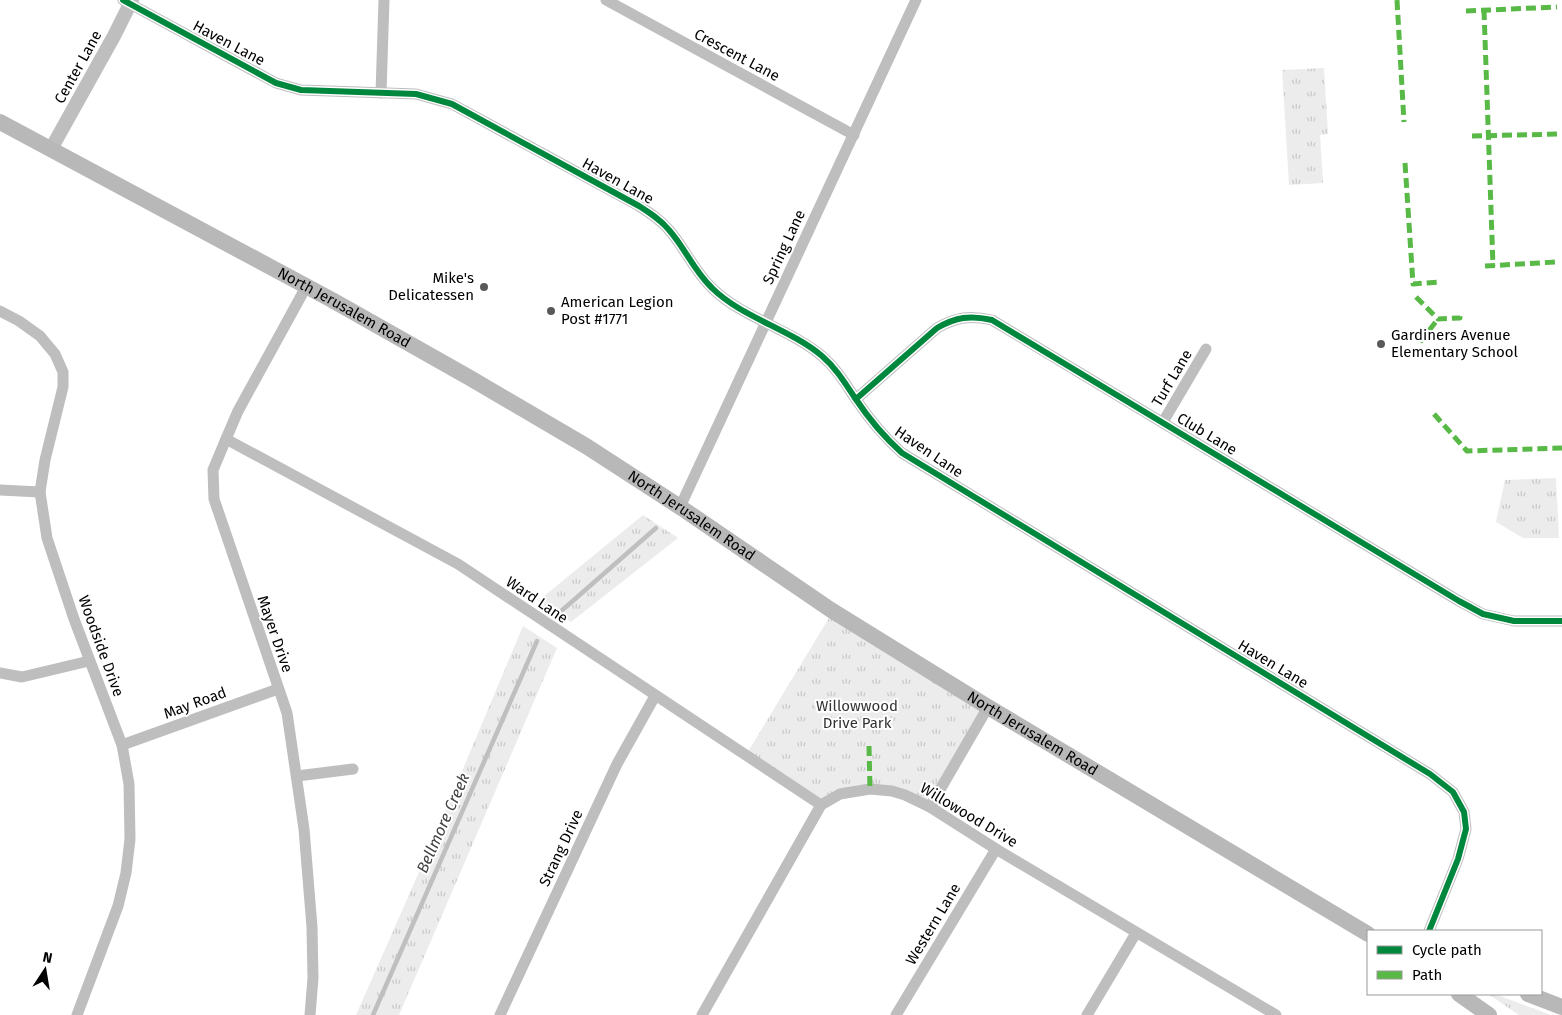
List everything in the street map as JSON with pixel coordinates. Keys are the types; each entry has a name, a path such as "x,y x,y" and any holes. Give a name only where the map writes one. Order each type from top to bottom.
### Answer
{"main road":[{"name":"North Jerusalem Road","path":"0,122 306,287 470,378 586,446 680,507 831,610 988,707 1367,933"},
{"path":"1460,995 1488,1015"},
{"path":"1531,995 1562,1007"}],"street":[{"path":"381,93 384,0"},
{"name":"Crescent Lane","path":"606,0 854,135"},
{"name":"Spring Lane","path":"680,507 916,0"},
{"name":"Haven Lane","path":"128,1 276,83 301,90 416,94 452,104 640,206 669,230 698,272 726,300 805,344 822,356 837,371 884,438 902,453 1421,769 1453,792 1464,812 1466,829 1458,859 1429,930"},
{"name":"Center Lane","path":"51,150 128,1"},
{"name":"Mayer Drive","path":"306,287 238,411 213,470 214,499 287,713 298,776 312,926 313,978 310,1015"},
{"name":"Woodside Drive","path":"0,311 19,321 40,336 56,354 63,372 63,387 45,460 40,492 47,538 89,661 122,746 129,784 130,839 126,873 118,906 77,1015"},
{"name":"Club Lane","path":"856,400 937,328 950,320 976,316 992,320 1459,602 1483,614 1514,621 1562,621"},
{"name":"Turf Lane","path":"1163,422 1206,349"},
{"name":"Ward Lane","path":"226,439 458,564 821,804"},
{"path":"0,490 40,492"},
{"path":"0,673 22,676 89,661"},
{"name":"May Road","path":"122,746 278,689"},
{"name":"Strang Drive","path":"500,1015 617,764 655,696"},
{"path":"930,807 988,707"},
{"path":"298,776 353,769"},
{"name":"Willowood Drive","path":"821,804 840,794 870,789 892,790 905,795 930,807 996,849 1276,1015"},
{"path":"702,1015 821,804"},
{"name":"Western Lane","path":"896,1015 996,849"},
{"path":"1087,1015 1136,933"}],"green space":[{"path":"1324,68 1328,134 1320,135 1323,183 1289,185 1282,70"},
{"path":"1556,478 1559,538 1523,538 1496,522 1505,480"},
{"path":"643,515 678,538 571,622 538,601"},
{"name":"Willowwood Drive Park","path":"832,613 987,708 931,806 866,789 821,804 746,755"},
{"path":"523,626 557,648 399,1015 356,1015 431,845"},
{"path":"1489,995 1498,995 1551,1015 1519,1015"}],"waterway":[{"name":"Bellmore Creek","path":"559,613 656,528"},
{"name":"Bellmore Creek","path":"373,1015 537,641"}],"marked path":[{"path":"1397,0 1404,122"},
{"path":"1466,11 1557,7"},
{"path":"1484,10 1493,266"},
{"path":"1472,136 1562,134"},
{"path":"1405,163 1413,284 1439,282"},
{"path":"1485,266 1556,262"},
{"path":"1416,297 1438,319 1460,318 1460,313"},
{"path":"1420,342 1438,319"},
{"path":"1434,414 1467,451 1562,448"},
{"path":"869,746 870,789"}],"cycle path":[{"path":"123,0 276,83 301,90 416,94 452,104 651,214 669,230 700,274 724,298 751,315 795,338 822,356 840,376 871,420 902,453 1430,774 1453,792 1464,812 1466,829 1458,859 1429,930"},
{"path":"856,399 937,328 951,321 963,318 992,320 1483,614 1514,621 1562,621"}],"place":[{"name":"Mike's Delicatessen","path":"484,287"},
{"name":"American Legion Post #1771","path":"551,311"},
{"name":"Gardiners Avenue Elementary School","path":"1381,344"}]}
